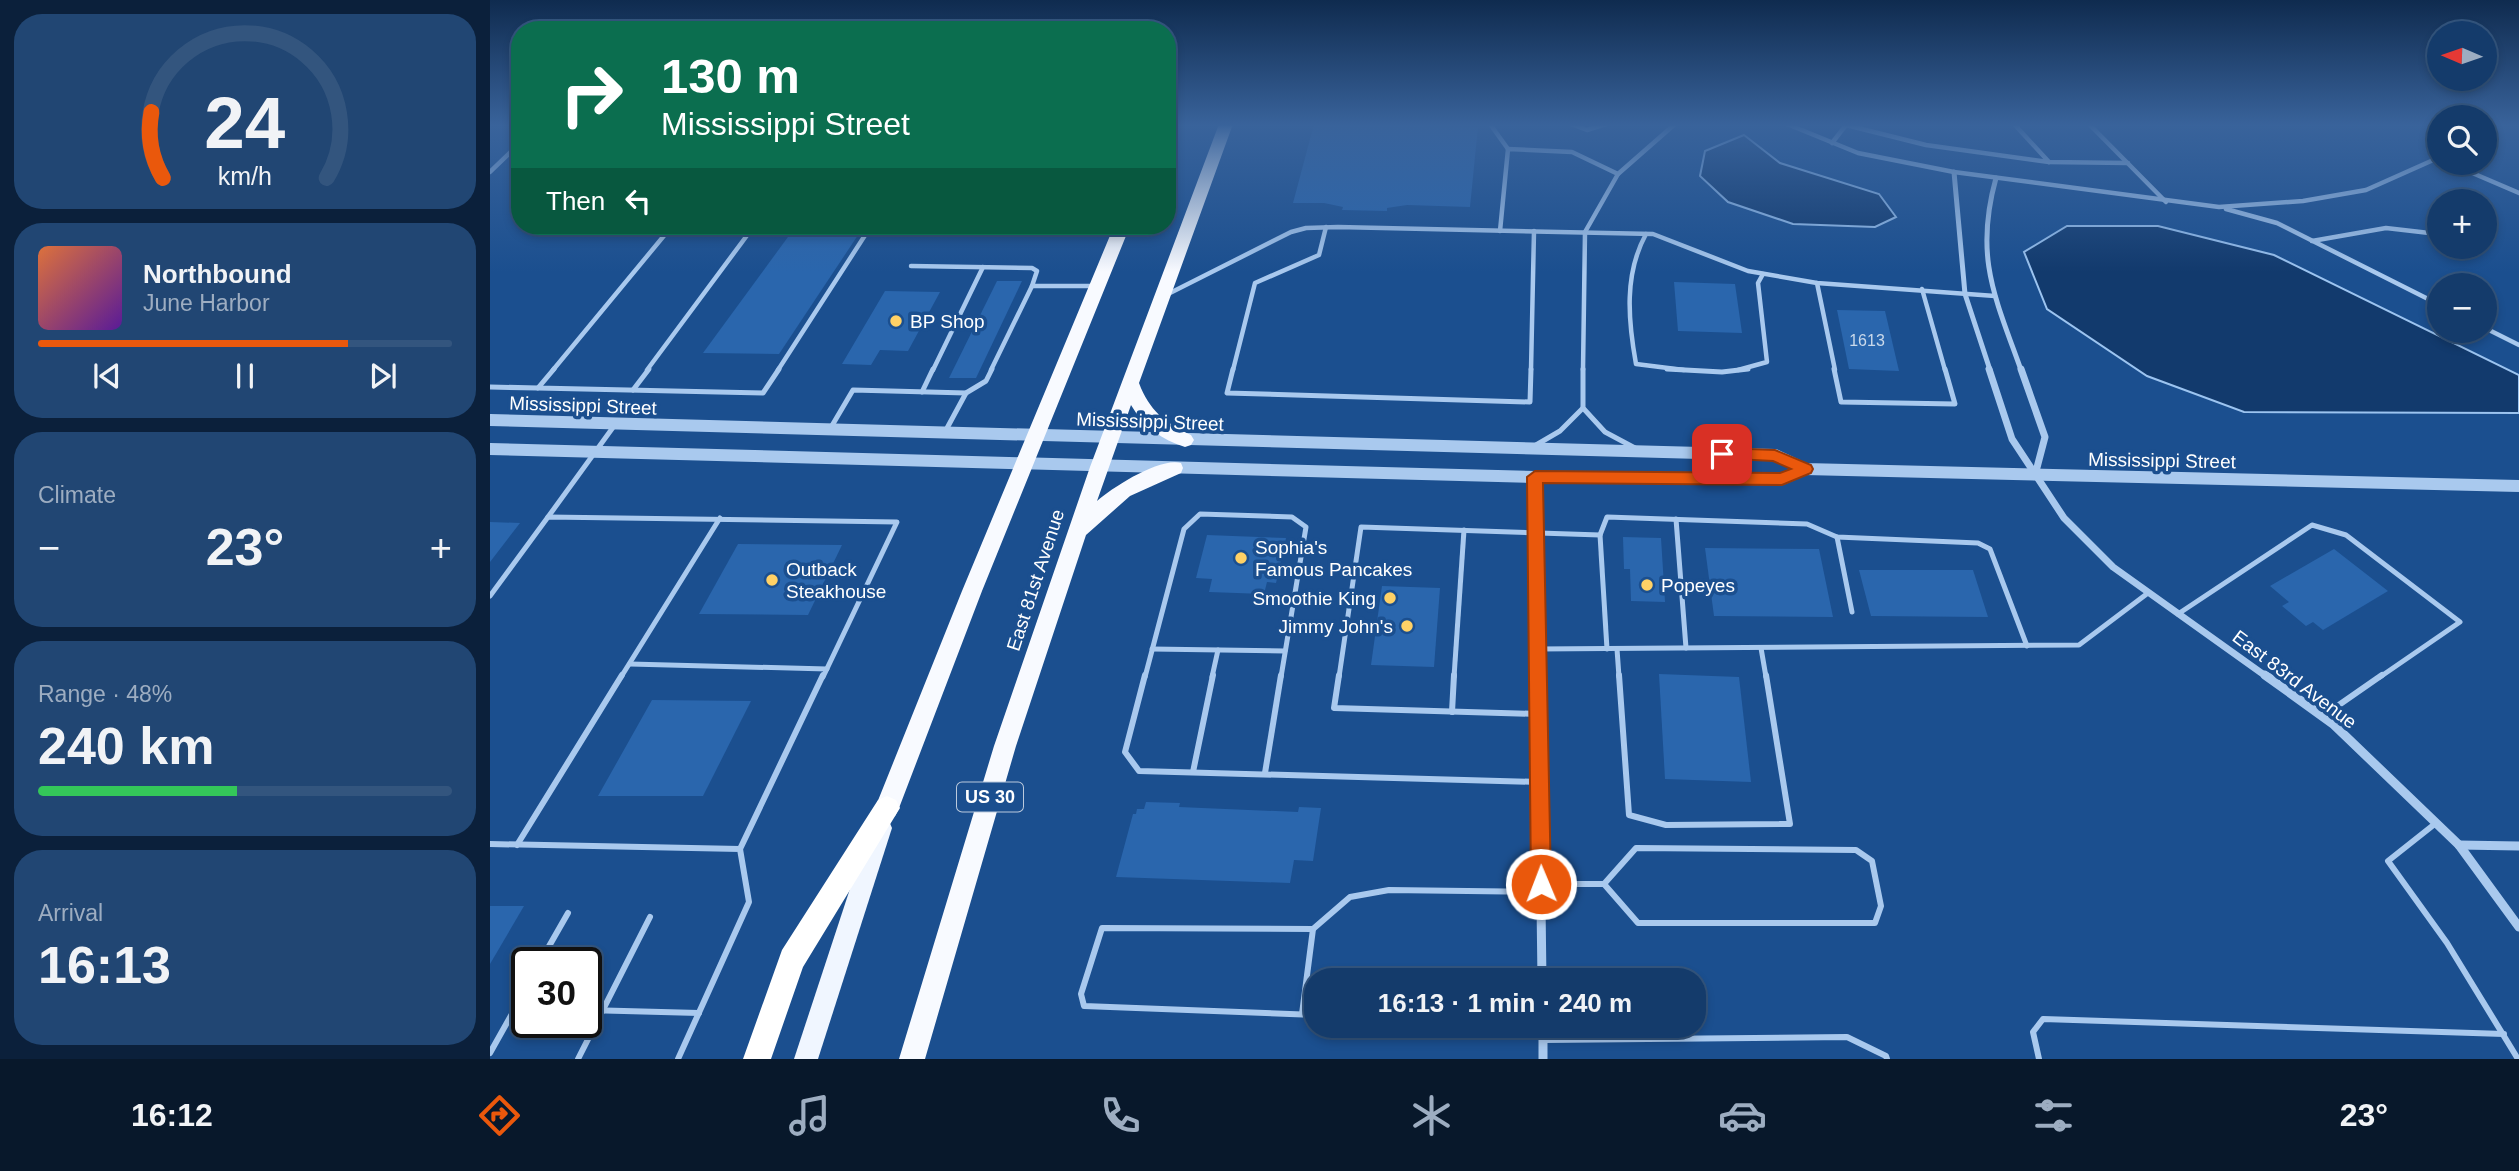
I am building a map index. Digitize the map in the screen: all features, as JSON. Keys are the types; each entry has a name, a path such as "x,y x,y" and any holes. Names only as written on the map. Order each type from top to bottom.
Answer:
{"highway":[{"name":"East 81st Avenue","path":"912,1059 1001,759 1075,537 1129,382 1208,173"},
{"path":"757,1059 792,960 887,808 1023,464 1118,235"},
{"path":"1129,382 1143,413 1162,429 1185,440"},
{"path":"1075,537 1098,508 1122,490 1174,468"}],"main road":[{"path":"806,1059 887,808"}],"street":[{"name":"East 83rd Avenue","path":"1954,173 1965,294 2012,439 2064,518 2113,567 2323,716 2459,845 2519,927"},
{"path":"1996,178 1987,211 1986,246 1995,296 2045,438 2035,476"},
{"name":"Mississippi Street","path":"490,420 1775,455 1805,469 2519,486"},
{"name":"Mississippi Street","path":"490,449 1535,477 1782,479 1805,469"},
{"path":"1535,477 1542,968"},
{"path":"2459,845 2519,846"},
{"path":"1543,1040 1543,1059"}],"lane":[{"path":"1500,231 1506,173"},
{"path":"1964,173 2219,207 2303,201 2366,190 2404,173"},
{"path":"2138,173 2166,202"},
{"path":"1618,174 1585,232 1583,408 1605,432 1641,451"},
{"path":"2478,175 2519,192"},
{"path":"2219,207 2277,223 2427,298"},
{"path":"1161,298 1291,232 1326,227 1653,234 1748,271 1763,274 1817,283 1995,296"},
{"path":"1326,227 1319,255 1255,283 1227,393 1530,402 1534,231"},
{"path":"2312,241 2386,228 2427,233"},
{"path":"1646,234 1634,257 1629,329 1636,364 1672,371 1755,370 1767,362 1758,283 1763,274"},
{"path":"538,388 665,235"},
{"path":"633,390 747,235"},
{"path":"490,387 762,393 864,235"},
{"path":"830,429 853,390 966,393 979,388 986,381 1037,275 1037,271 1032,268 911,266"},
{"path":"922,392 983,267"},
{"path":"1817,283 1842,402 1955,404 1922,289"},
{"path":"1032,286 1096,286"},
{"path":"2497,334 2519,345"},
{"path":"945,433 966,393"},
{"path":"1529,449 1560,431 1583,408"},
{"path":"490,596 615,424"},
{"path":"1265,773 1306,527 1292,516 1200,514 1184,529 1125,752 1139,771 1539,782"},
{"path":"548,517 897,522 740,849 749,902 678,1059"},
{"path":"1607,649 1600,535 1607,517 1807,524 1837,537 1978,543 1990,549 2027,646"},
{"path":"517,845 719,518"},
{"path":"1676,519 1686,648"},
{"path":"2178,614 2312,525 2346,536 2460,622 2323,716"},
{"path":"1538,714 1334,708 1361,527 1600,535"},
{"path":"1452,712 1464,530"},
{"path":"1837,537 1852,612"},
{"path":"1538,649 2080,645 2148,593"},
{"path":"1618,649 1629,815 1666,825 1790,824 1761,648"},
{"path":"1152,649 1285,651"},
{"path":"1193,772 1218,650"},
{"path":"630,664 827,669"},
{"path":"2437,823 2388,861 2447,943 2518,1059"},
{"path":"490,844 740,849"},
{"path":"1313,929 1302,1014 1084,1006 1081,994 1102,928 1313,929 1350,897 1389,890 1541,888 1604,884 1636,848 1856,850 1872,861 1881,906 1875,923 1638,923 1604,884"},
{"path":"549,947 568,913"},
{"path":"578,1059 650,917"},
{"path":"603,1010 699,1013"},
{"path":"490,1053 511,1014"},
{"path":"2039,1059 2033,1032 2043,1019 2504,1034"},
{"path":"1543,1040 1847,1037 1886,1056 1887,1059"}],"water":[{"path":"1701,173 1813,173 1879,194 1896,217 1875,227 1793,224 1728,202 1700,176"},
{"path":"2067,226 2158,226 2274,255 2427,330 2427,343 2454,343 2519,375 2519,413 2244,412 2147,376 2047,309 2024,252"}],"building":[{"path":"1301,173 1473,173 1470,207 1407,205 1387,208 1387,211 1342,210 1343,207 1324,203 1293,203"},
{"path":"789,235 858,235 779,354 703,353"},
{"path":"997,281 1022,281 976,378 949,378"},
{"path":"1674,282 1735,284 1742,333 1678,331"},
{"name":"BP Shop","path":"885,291 940,292 908,351 880,350 871,365 842,364"},
{"path":"1837,310 1885,311 1899,371 1849,369"},
{"path":"490,522 520,523 490,562"},
{"name":"Sophia's Famous Pancakes","path":"1207,535 1286,538 1276,583 1267,582 1264,594 1209,592 1212,579 1196,578"},
{"name":"Popeyes","path":"1623,537 1661,538 1665,602 1631,601 1630,569 1624,569"},
{"name":"Outback Steakhouse","path":"738,544 842,545 808,615 699,614"},
{"path":"1705,548 1819,549 1833,617 1714,616"},
{"path":"2334,549 2388,591 2323,630 2313,622 2306,626 2282,606 2289,602 2270,586"},
{"path":"1859,570 1973,570 1988,617 1871,616"},
{"name":"Jimmy John's","path":"1382,586 1440,588 1434,667 1371,665"},
{"path":"1659,674 1739,677 1751,782 1665,779"},
{"path":"652,700 751,701 703,796 598,796"},
{"path":"1146,802 1180,803 1179,807 1298,812 1299,807 1321,808 1313,861 1294,860 1290,883 1116,877 1133,814 1136,814 1137,809 1144,809"},
{"path":"490,906 524,906 490,964"}],"place":[{"name":"BP Shop","path":"896,321"},
{"name":"Sophia's Famous Pancakes","path":"1241,558"},
{"name":"Outback Steakhouse","path":"772,580"},
{"name":"Popeyes","path":"1647,585"},
{"name":"Smoothie King","path":"1390,598"},
{"name":"Jimmy John's","path":"1407,626"}],"route":[{"path":"1541,884 1535,477 1782,479 1805,469 1775,455 1722,454"}]}
